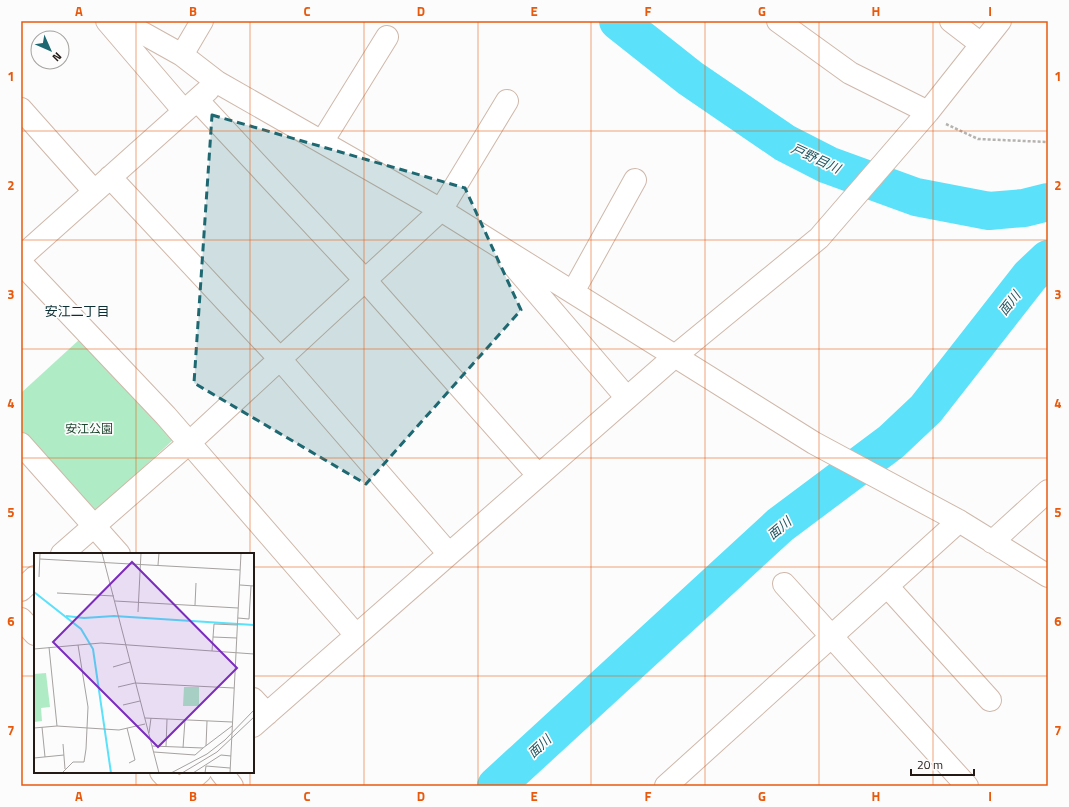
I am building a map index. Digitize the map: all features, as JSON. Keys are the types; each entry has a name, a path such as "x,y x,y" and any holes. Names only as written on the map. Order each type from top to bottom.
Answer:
{"street":[{"path":"107,21 365,280 538,475"},
{"path":"121,21 182,55 218,82 441,210 814,443 958,521 1048,576"},
{"path":"182,55 202,21"},
{"path":"778,21 850,73 928,112"},
{"path":"951,21 981,44"},
{"path":"258,713 356,635 675,356 819,238 928,112 1000,21"},
{"path":"322,142 387,37"},
{"path":"21,257 218,82"},
{"path":"63,553 189,443 441,210 507,101"},
{"path":"21,109 102,184 280,359 449,554"},
{"path":"573,292 635,180"},
{"path":"494,244 627,398"},
{"path":"21,263 189,443 356,635"},
{"path":"21,444 119,553"},
{"path":"992,542 1048,491"},
{"path":"666,786 958,521"},
{"path":"21,590 34,578"},
{"path":"784,584 967,786"},
{"path":"887,586 990,700"},
{"path":"21,619 34,633"},
{"path":"162,773 174,786"},
{"path":"184,786 199,773"},
{"path":"221,773 232,786"}],"path":[{"path":"928,112 952,129 978,139 1048,142"}],"highlighted area":[{"path":"212,115 465,188 521,310 366,484 194,383"}],"green space":[{"name":"安江公園","path":"80,339 173,440 93,514 21,437 21,393"}],"waterway":[{"name":"戸野目川","path":"618,21 690,78 785,143 828,165 916,197 989,211 1024,208 1048,202"},
{"name":"面川","path":"496,786 780,525 891,442 926,409 1030,276 1048,259"}],"district":[{"name":"安江二丁目","path":"77,311"}]}
